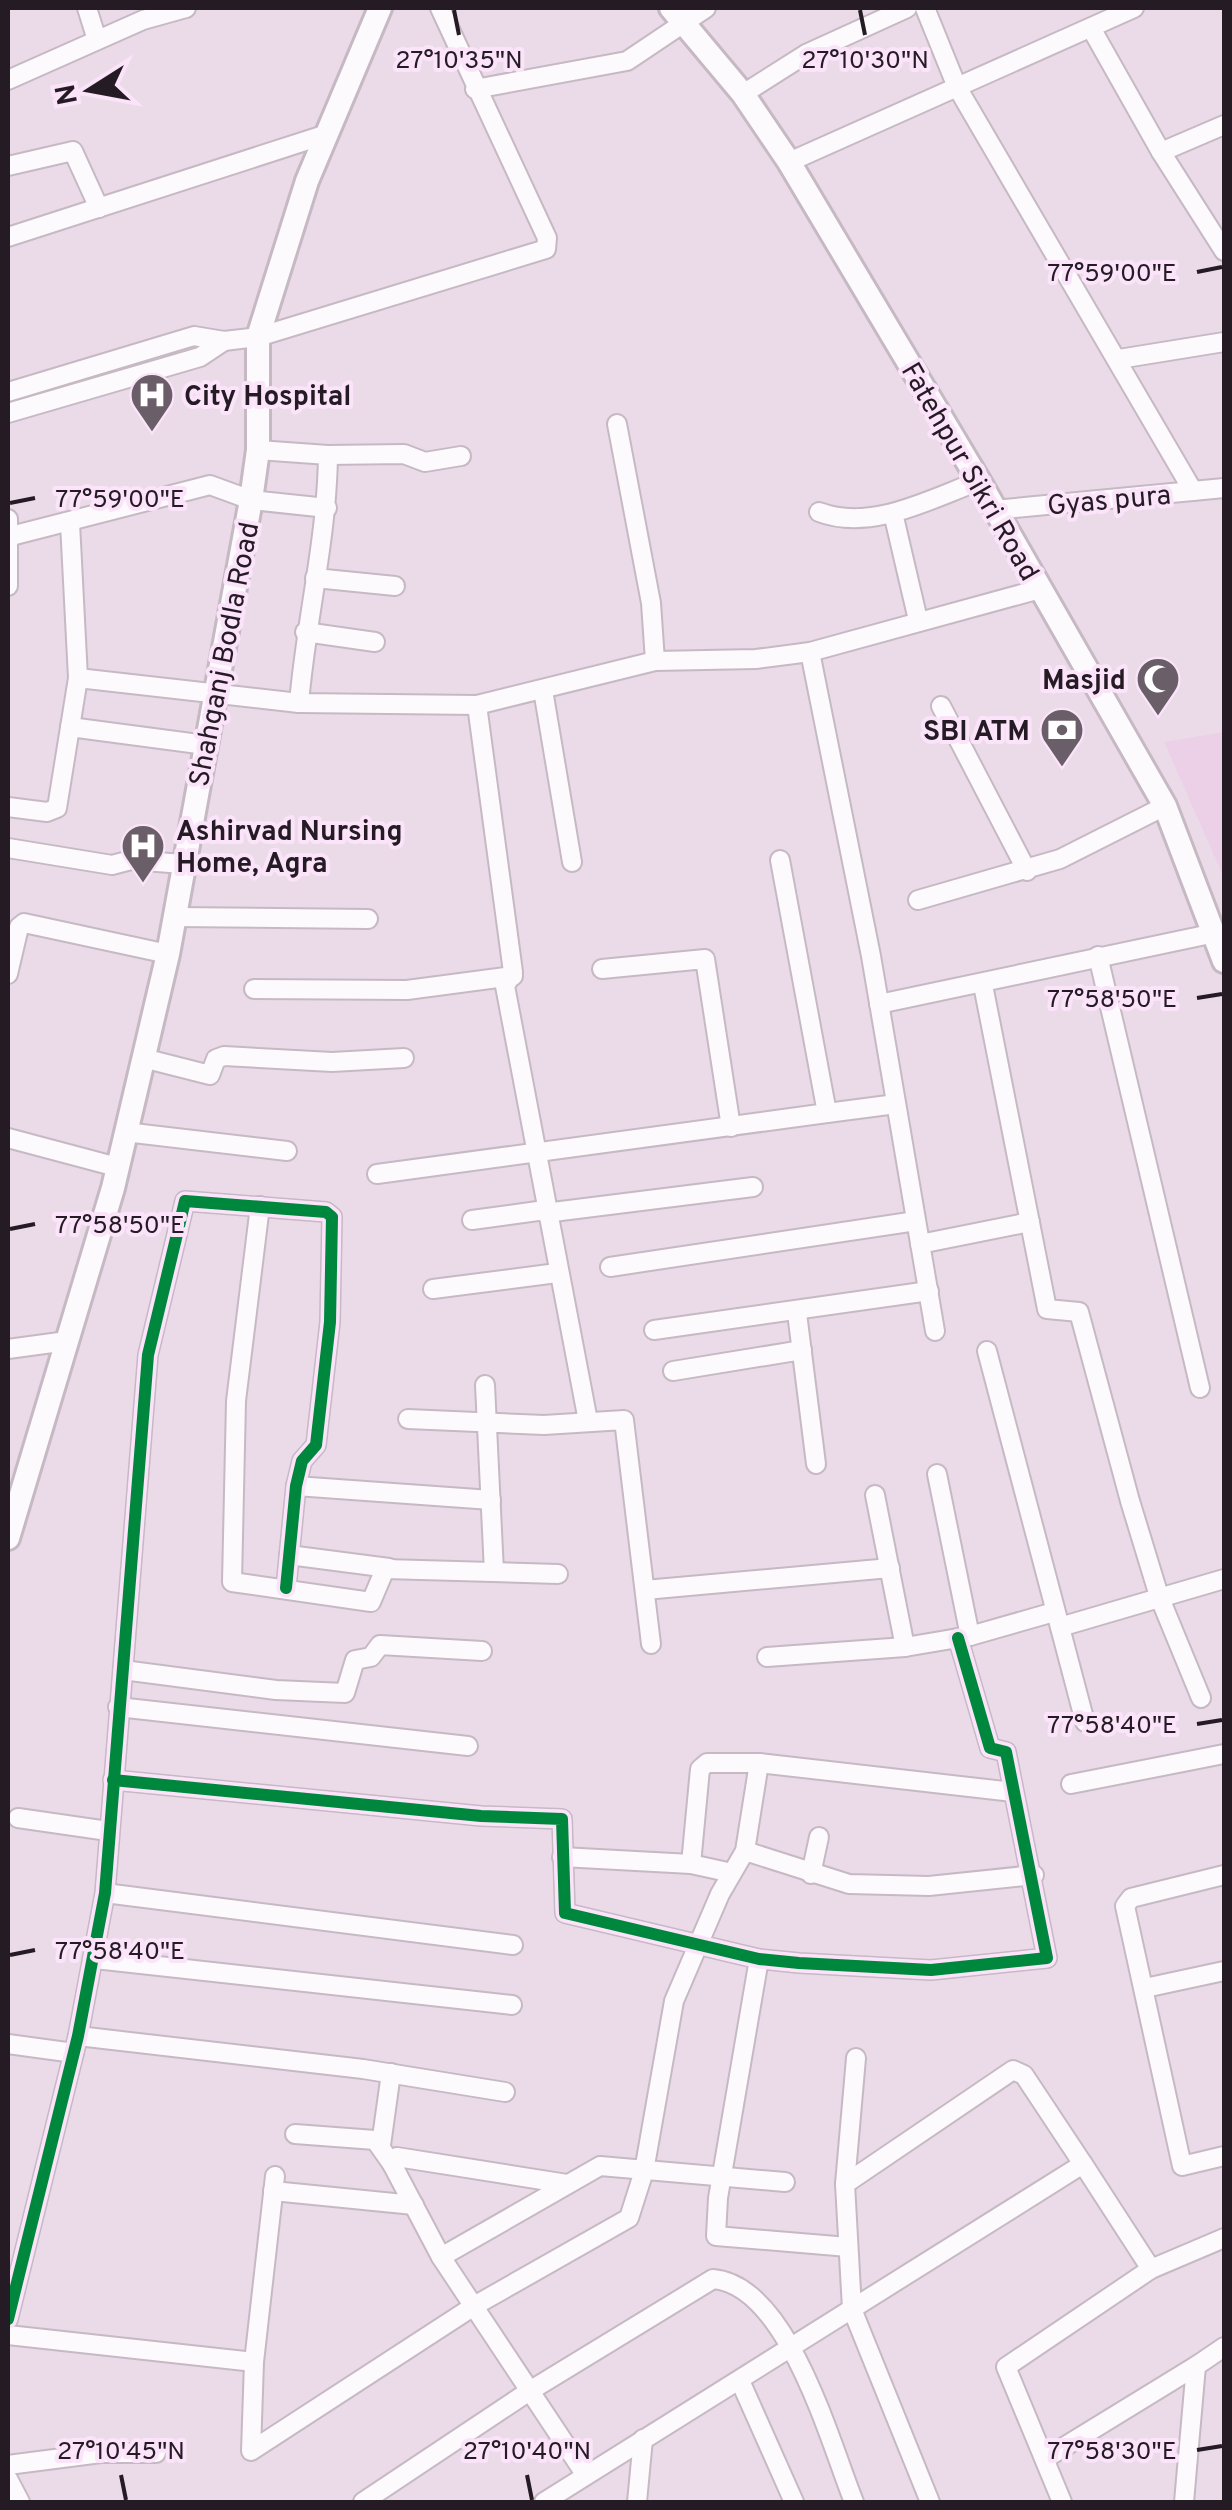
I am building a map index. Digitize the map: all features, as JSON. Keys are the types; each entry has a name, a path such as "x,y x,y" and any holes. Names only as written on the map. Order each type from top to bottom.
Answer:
{"main road":[{"name":"Shahganj Bodla Road","path":"8,1538 118,1167 168,954 251,500 258,450 258,337 306,181 380,8"},
{"name":"Fatehpur Sikri Road","path":"677,14 744,94 789,162 979,481 1165,806 1216,907 1215,933 1224,961"}],"street":[{"path":"88,8 96,40"},
{"path":"8,80 143,20 186,8"},
{"path":"8,392 194,336 224,341 258,337 546,249 547,238 440,8"},
{"path":"476,89 627,61 677,14 706,8"},
{"path":"744,94 806,54 907,8"},
{"path":"925,8 956,87 1193,491"},
{"path":"789,162 1134,8"},
{"path":"1091,28 1161,152 1224,252"},
{"path":"1161,152 1224,125"},
{"path":"8,237 326,134"},
{"path":"8,166 73,150 98,208"},
{"path":"8,413 200,356 224,341"},
{"path":"1119,360 1224,342"},
{"path":"616,424 651,602 655,661"},
{"path":"258,450 328,455 404,454 435,462 461,456"},
{"path":"299,703 304,632 327,508 328,455"},
{"path":"820,512 846,519 893,512 979,481"},
{"path":"8,586 9,528 70,523 210,485 251,500 327,508"},
{"name":"Gyas pura","path":"994,510 1224,488"},
{"path":"893,512 918,620"},
{"path":"8,807 47,812 57,808 78,678 70,523"},
{"path":"314,578 396,586"},
{"path":"78,678 216,690 299,703 477,705 655,661 756,660 810,652 1040,589"},
{"path":"304,632 374,642"},
{"path":"810,652 879,1004 935,1331"},
{"path":"543,690 572,862"},
{"path":"477,705 513,976 505,986 545,1212 588,1421"},
{"path":"941,706 1026,871"},
{"path":"70,727 206,745"},
{"path":"918,900 1060,859 1165,806"},
{"path":"8,848 112,865 130,860 183,864"},
{"path":"780,860 827,1113"},
{"path":"174,917 368,919"},
{"path":"8,974 19,927 24,923 168,954"},
{"path":"879,1004 1215,933"},
{"path":"1098,956 1200,1388"},
{"path":"602,969 705,959 732,1127"},
{"path":"254,989 408,990 513,976"},
{"path":"983,984 1048,1309 1073,1308 1080,1315 1159,1596 1200,1698"},
{"path":"143,1058 210,1074 216,1059 224,1056 332,1062 404,1058"},
{"path":"378,1174 896,1104"},
{"path":"125,1132 287,1151"},
{"path":"8,1138 118,1167"},
{"path":"472,1220 752,1187"},
{"path":"8,2319 95,1960 105,1893 148,1356 185,1201 326,1212 333,1225 330,1322 316,1444 302,1461 296,1486 286,1588"},
{"path":"260,1206 236,1401 229,1576 236,1583 371,1602 376,1598 380,1573 390,1568"},
{"path":"610,1267 916,1221"},
{"path":"920,1244 1030,1222"},
{"path":"433,1289 558,1273"},
{"path":"654,1330 797,1313 929,1291"},
{"path":"797,1313 816,1464"},
{"path":"8,1349 67,1341"},
{"path":"672,1371 802,1350"},
{"path":"987,1351 1084,1722"},
{"path":"485,1384 494,1572"},
{"path":"408,1419 620,1419 626,1424 651,1644"},
{"path":"113,1780 481,1816 562,1819 565,1912 759,1958 902,1970 1047,1958 1034,1875 1006,1752 990,1748 964,1637 937,1474"},
{"path":"296,1486 491,1500"},
{"path":"875,1496 905,1647"},
{"path":"289,1555 390,1568 558,1574"},
{"path":"645,1590 890,1568"},
{"path":"767,1657 905,1647 1057,1620 1224,1580"},
{"path":"123,1670 276,1690 345,1693 355,1660 371,1657 380,1645 482,1650"},
{"path":"118,1707 468,1746"},
{"path":"1071,1784 1224,1754"},
{"path":"691,1864 701,1765 759,1763 1014,1792"},
{"path":"414,2206 274,2183 254,2362 252,2451 474,2306 628,2218 644,2171 674,2002 744,1851 759,1763"},
{"path":"18,1818 108,1831"},
{"path":"811,1874 819,1837"},
{"path":"744,1851 811,1874 880,1886 1034,1875"},
{"path":"562,1857 691,1864 732,1873"},
{"path":"1224,1875 1125,1902 1182,2166 1224,2156"},
{"path":"105,1893 513,1944"},
{"path":"759,1958 722,2180 717,2238 848,2247"},
{"path":"95,1960 512,2005"},
{"path":"1145,1988 1224,1971"},
{"path":"8,2044 76,2044 391,2074 505,2092"},
{"path":"856,2058 844,2184 852,2309 904,2428 930,2502"},
{"path":"844,2184 1013,2070 1024,2075 1151,2269"},
{"path":"381,2145 391,2074"},
{"path":"295,2134 375,2140 381,2145 441,2257 585,2474"},
{"path":"392,2164 397,2157 568,2184"},
{"path":"544,2502 741,2383 1083,2164"},
{"path":"441,2257 600,2166 722,2180 785,2182"},
{"path":"1062,2502 1006,2366 1151,2269 1224,2238"},
{"path":"364,2502 528,2392 713,2279 736,2286 771,2316 793,2349 854,2502"},
{"path":"8,2335 254,2362"},
{"path":"1046,2458 1224,2347"},
{"path":"1184,2502 1196,2366"},
{"path":"741,2383 794,2502"},
{"path":"638,2502 644,2439"},
{"path":"8,2465 102,2453 156,2454"},
{"path":"8,2479 20,2502"}],"shaded area":[{"path":"1224,732 1224,878 1164,742"}],"cycle path":[{"path":"8,2319 78,2036 105,1893 148,1355 185,1201 326,1212 332,1217 330,1322 316,1445 302,1461 296,1486 286,1588"},
{"path":"113,1780 481,1816 562,1819 565,1913 759,1959 931,1970 1047,1958 1006,1752 990,1748 958,1638"}],"place":[{"name":"City Hospital","path":"152,433"},
{"name":"Masjid","path":"1158,717"},
{"name":"SBI ATM","path":"1062,768"},
{"name":"Ashirvad Nursing Home, Agra","path":"143,884"}]}
